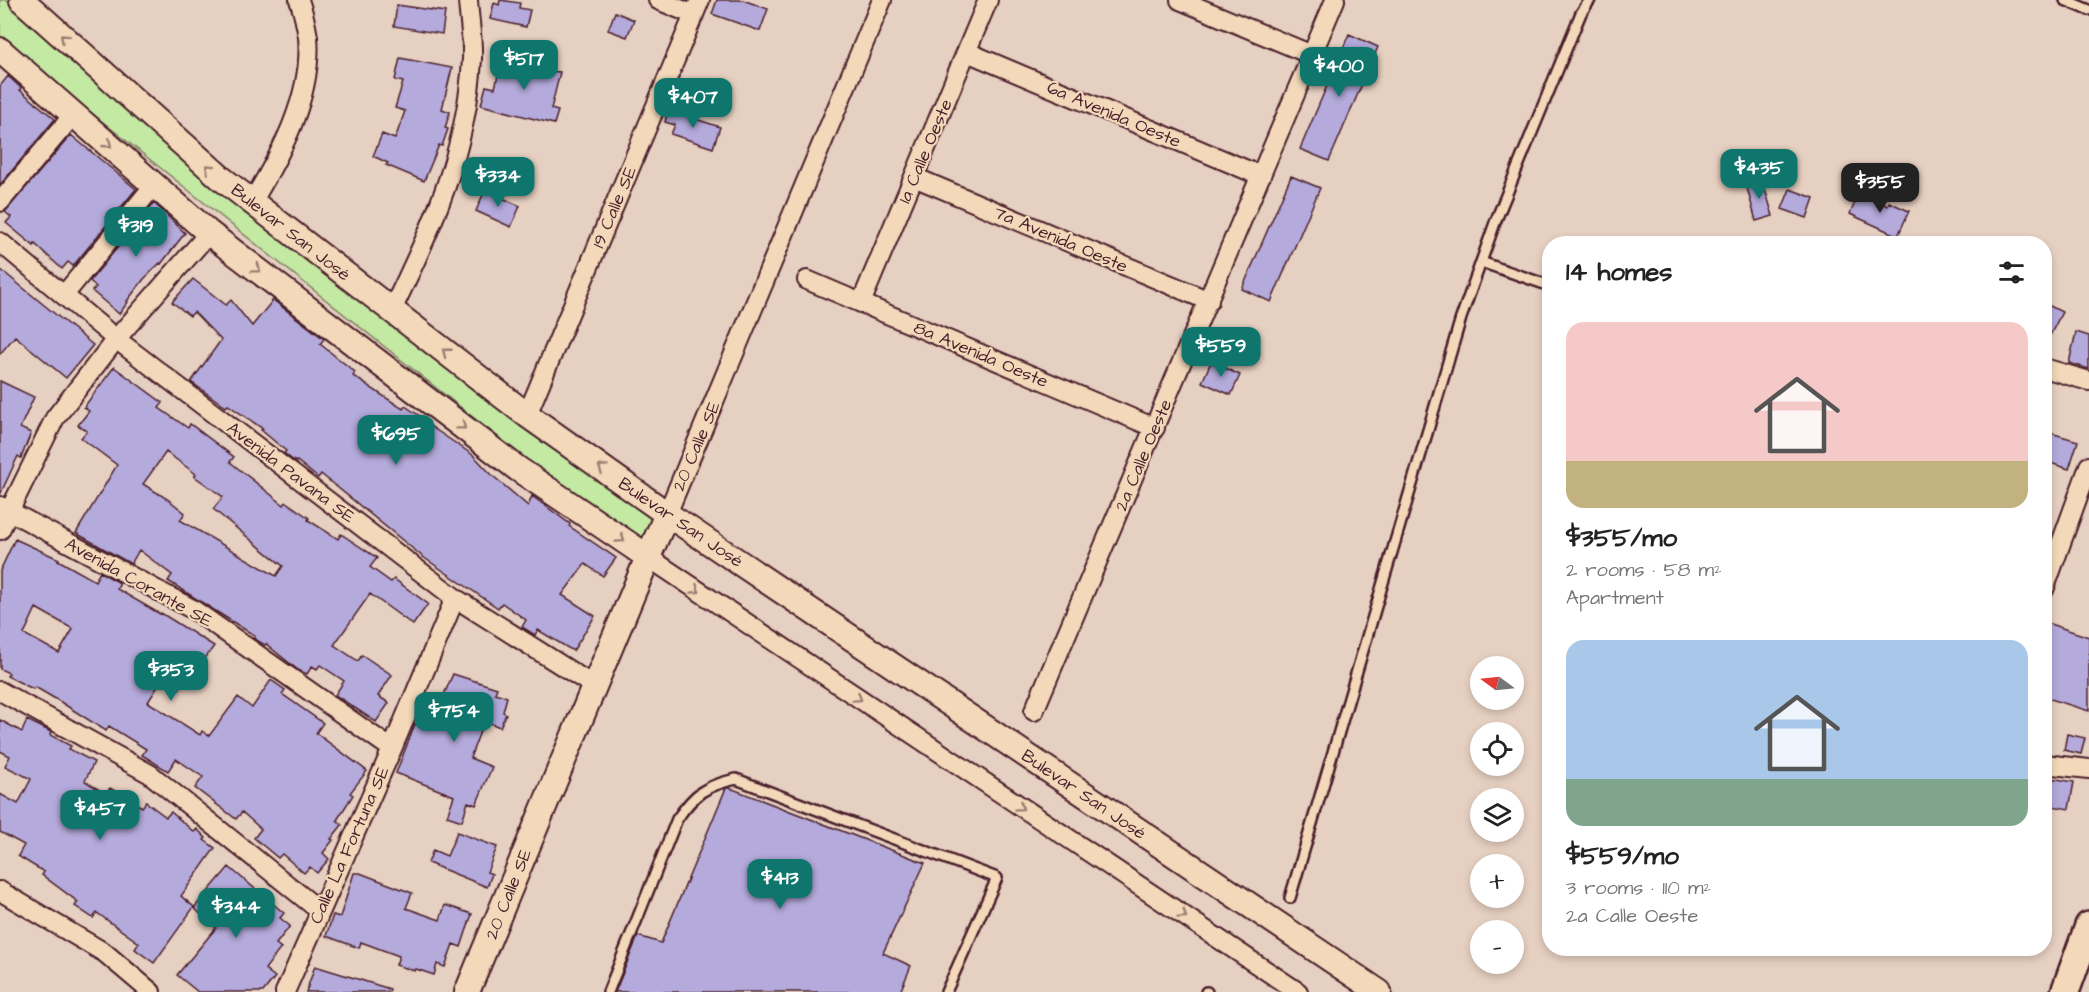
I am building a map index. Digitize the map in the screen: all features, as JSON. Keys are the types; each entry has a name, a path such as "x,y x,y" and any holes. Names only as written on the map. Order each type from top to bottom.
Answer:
{"main road":[{"path":"2065,992 2089,926"}],"street":[{"name":"Bulevar San José","path":"22,0 212,171 527,415 667,514 1379,992"},
{"path":"252,202 293,125 305,75 308,37 299,0"},
{"path":"392,310 445,194 459,146 472,58 468,0"},
{"path":"658,0 697,8"},
{"name":"20 Calle SE","path":"467,992 882,0"},
{"name":"1a Calle Oeste","path":"861,303 988,0"},
{"path":"1180,0 1312,55"},
{"name":"2a Calle Oeste","path":"1034,711 1335,0"},
{"name":"19 Calle SE","path":"527,415 697,8"},
{"path":"0,50 210,232 518,469 1298,992"},
{"name":"6a Avenida Oeste","path":"967,52 1261,176"},
{"path":"0,202 74,114"},
{"name":"7a Avenida Oeste","path":"914,177 1209,301"},
{"path":"64,295 146,195"},
{"path":"0,530 5,508 55,418 116,339 210,232"},
{"name":"Avenida Pavana SE","path":"0,242 116,339 455,598 594,686"},
{"name":"8a Avenida Oeste","path":"807,280 1155,428"},
{"path":"2052,370 2089,381"},
{"path":"2052,566 2089,466"},
{"name":"Avenida Corante SE","path":"5,508 194,610 392,749"},
{"name":"Calle La Fortuna SE","path":"285,992 392,749 455,598"},
{"path":"0,690 150,774 320,910"},
{"path":"2052,765 2089,769"},
{"path":"0,891 105,953 151,992"}],"lane":[{"path":"1290,898 1457,330 1480,262 1538,115 1581,14 1590,0"},
{"path":"2065,0 2089,10"},
{"path":"1480,262 1542,283"},
{"path":"608,992 676,819 689,802 712,784 736,779 997,878 946,992"}],"green space":[{"path":"0,0 23,0 227,173 665,515 647,556 0,40"}],"building":[{"path":"500,0 520,3 519,8 530,10 526,27 490,19 494,3 499,5"},
{"path":"717,0 743,0 768,9 760,31 712,14"},
{"path":"397,5 445,12 442,34 394,26"},
{"path":"615,12 634,20 627,37 608,30"},
{"path":"1349,34 1378,47 1329,161 1300,149"},
{"path":"400,58 452,68 442,109 450,112 445,128 448,129 424,181 386,165 388,163 373,156 382,134 395,139 405,111 395,108 403,82 395,80"},
{"path":"513,59 550,67 549,71 560,72 551,109 558,111 554,124 481,105 486,86 495,88 500,67 509,69"},
{"path":"8,76 21,88 20,90 55,119 0,185 0,86"},
{"path":"668,110 720,127 713,148 671,134 675,125 665,122"},
{"path":"71,135 136,189 73,266 68,262 62,269 35,244 34,246 6,223 11,217 5,212"},
{"path":"1291,176 1320,188 1271,302 1242,289"},
{"path":"1762,179 1773,216 1756,221 1746,184"},
{"path":"1790,189 1814,198 1807,218 1782,209"},
{"path":"485,190 520,206 511,227 476,211"},
{"path":"1859,193 1888,206 1889,202 1909,211 1898,236 1850,214"},
{"path":"154,203 185,233 161,264 144,279 119,314 92,291 96,287 90,281"},
{"path":"0,269 93,345 66,378 15,336 0,354"},
{"path":"193,279 226,305 231,300 252,326 273,300 324,339 320,344 355,372 353,376 403,409 405,406 429,422 427,424 473,455 528,506 532,496 570,524 569,526 616,558 603,576 585,564 562,595 595,616 573,651 538,630 535,635 522,627 526,620 502,603 498,608 423,557 321,474 318,478 297,461 291,459 284,453 286,451 261,430 263,429 228,405 226,407 191,382 221,340 194,312 190,316 172,302"},
{"path":"2052,307 2062,312 2052,331"},
{"path":"2076,332 2089,336 2089,369 2069,363"},
{"path":"1211,362 1240,375 1231,395 1202,382"},
{"path":"114,367 163,403 159,408 188,428 190,424 234,457 230,462 284,505 286,502 309,518 308,520 338,539 341,534 377,558 370,567 391,582 394,579 428,604 413,625 370,594 334,645 358,661 362,655 392,675 378,696 389,703 376,722 335,695 344,681 320,665 317,669 312,666 307,674 298,670 266,644 253,638 255,636 168,581 172,575 139,550 131,564 76,533 117,465 81,438 87,431 78,425 89,411 84,407","holes":["166,452 196,474 194,476 223,497 213,509 283,566 276,576 180,520 185,513 143,484"]},
{"path":"0,381 34,397 20,428 31,433 21,458 18,456 0,495"},
{"path":"2052,433 2078,441 2069,469 2052,464"},
{"path":"15,539 59,559 95,581 100,572 120,583 117,589 214,646 202,663 198,661 179,689 163,678 148,702 200,735 202,731 209,736 238,697 252,708 271,680 285,690 282,694 323,723 316,733 367,771 350,793 353,795 337,820 342,825 323,853 329,859 317,873 310,867 304,873 282,854 278,858 254,838 261,829 242,812 236,819 195,788 203,777 176,759 168,771 142,755 146,749 109,726 106,731 35,687 33,689 7,676 9,673 0,669 0,571","holes":["36,608 73,629 59,653 24,634"]},
{"path":"2052,625 2089,637 2089,711 2052,699"},
{"path":"453,674 497,688 495,693 507,697 503,712 506,714 500,727 484,721 470,758 492,767 476,805 468,802 462,821 447,816 454,796 396,773 415,724 429,729"},
{"path":"0,720 22,732 27,720 51,732 50,735 71,746 69,749 94,762 85,781 106,794 110,788 142,807 146,802 166,817 171,812 194,832 197,829 206,838 204,840 215,848 181,896 194,907 154,963 135,949 139,943 97,913 93,918 75,906 78,902 42,875 44,872 18,856 24,845 0,832 0,794 18,804 31,779 5,766 10,756 0,751"},
{"path":"2067,734 2085,738 2081,754 2064,750"},
{"path":"2052,778 2074,782 2069,809 2052,806"},
{"path":"726,788 925,863 883,953 911,966 900,992 615,992 638,936 661,943"},
{"path":"457,832 497,847 487,872 492,874 487,887 428,863 433,850 447,856"},
{"path":"229,867 284,913 280,918 290,926 276,944 281,948 265,969 275,977 263,992 198,992 177,975 216,928 194,908"},
{"path":"354,873 360,873 412,893 406,908 440,920 445,905 472,914 461,947 453,944 445,967 437,964 434,975 416,969 415,971 396,965 399,956 361,942 359,948 326,936 333,915 340,917"},
{"path":"315,966 390,989 389,992 306,992"}]}
